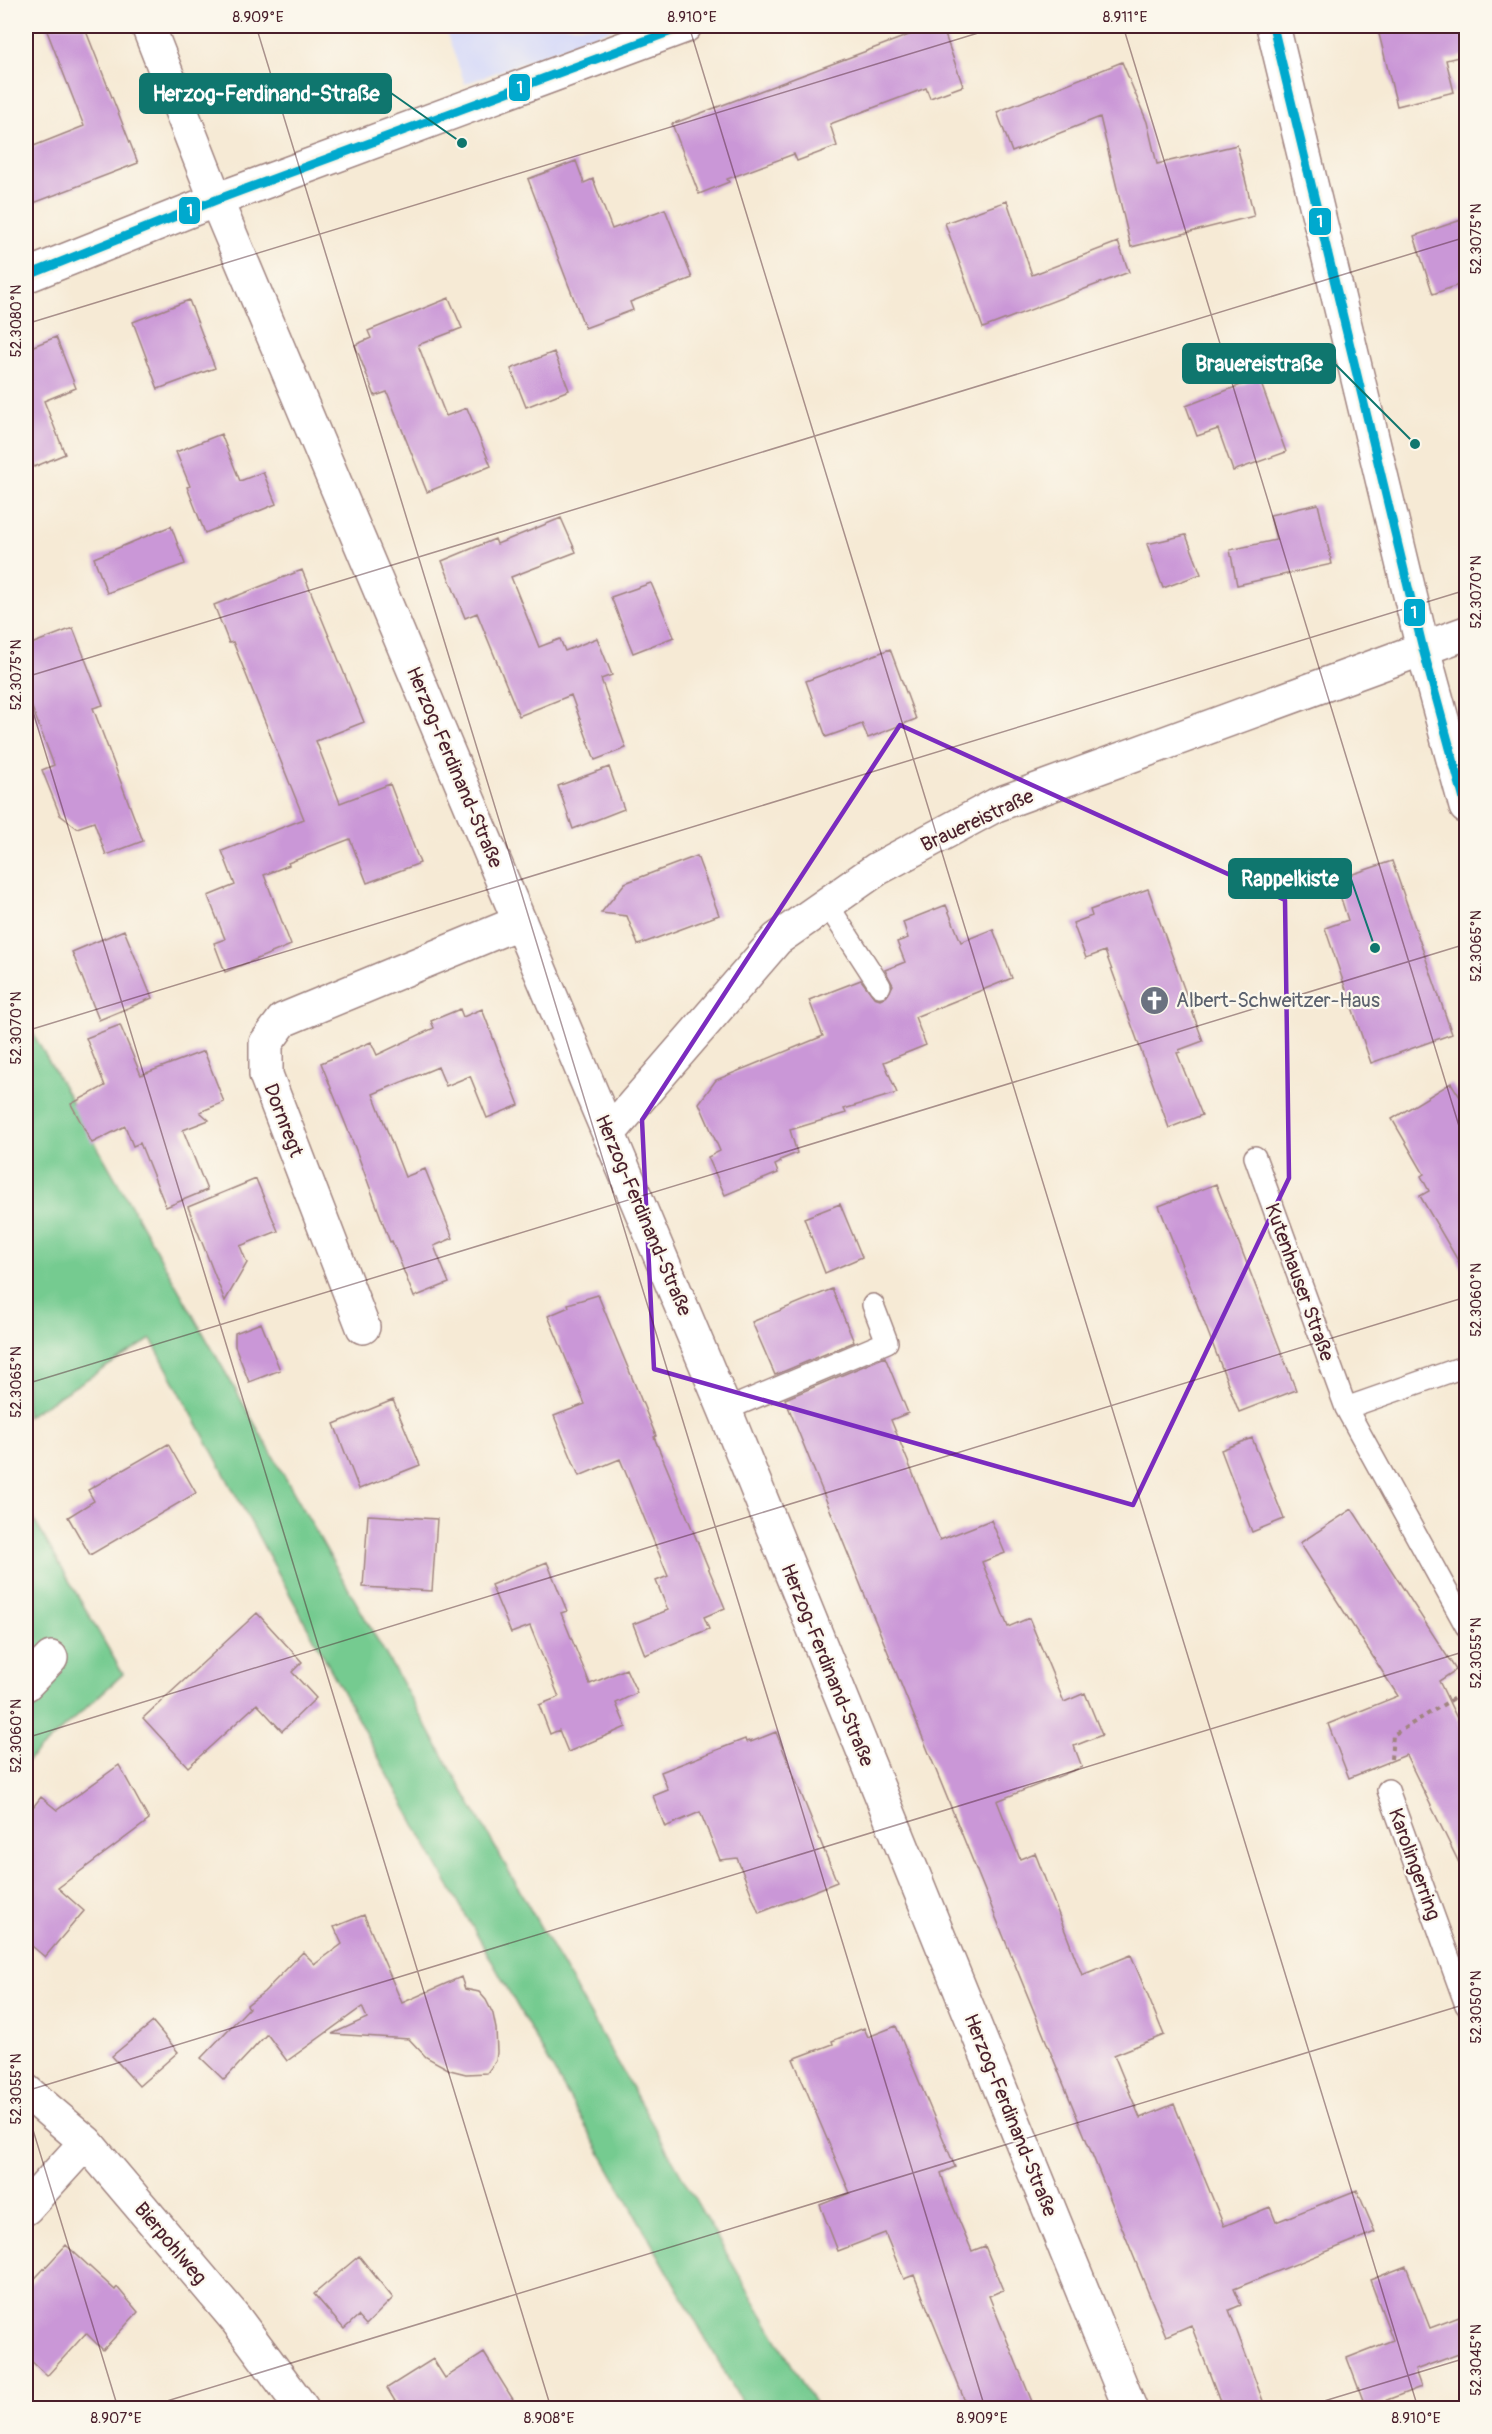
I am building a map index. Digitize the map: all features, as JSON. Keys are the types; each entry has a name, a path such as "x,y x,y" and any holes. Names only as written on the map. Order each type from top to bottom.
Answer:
{"street":[{"name":"Herzog-Ferdinand-Straße","path":"148,26 216,200 725,1410 1130,2409"},
{"path":"26,276 216,200 685,26"},
{"path":"1273,26 1423,649 1467,807"},
{"name":"Brauereistraße","path":"610,1132 777,939 878,868 996,805 1467,633"},
{"name":"Dornregt","path":"363,1327 266,1075 266,1043 283,1020 520,922"},
{"path":"26,1684 51,1658"},
{"name":"Bierpohlweg","path":"26,2091 86,2142 235,2318 302,2409"},
{"path":"26,2208 86,2142"}],"lane":[{"path":"827,904 880,986"},
{"name":"Kutenhauser Straße","path":"1255,1157 1346,1408 1467,1626"},
{"path":"725,1410 887,1342 873,1305"},
{"path":"1346,1408 1467,1366"},
{"name":"Karolingerring","path":"1388,1790 1467,2005"}],"path":[{"path":"1388,1790 1393,1735 1467,1691"}],"highlighted area":[{"path":"900,725 1285,900 1289,1178 1133,1505 654,1369 642,1120"}],"shaded area":[{"path":"444,26 620,26 465,84"}],"green space":[{"path":"26,1021 708,2222 817,2408 745,2408 430,1852 151,1339 26,1417"},
{"path":"26,1506 123,1674 26,1762"}],"building":[{"path":"45,26 84,26 138,163 26,206 26,149 84,126"},
{"path":"933,26 942,26 963,86 930,98 926,88 830,124 837,146 797,161 794,154 727,179 729,182 699,194 672,124"},
{"path":"1377,26 1409,26 1410,33 1441,26 1467,26 1467,55 1446,60 1454,92 1397,106"},
{"path":"1122,62 1147,122 1157,164 1237,145 1254,216 1131,247 1100,117 1012,152 997,112"},
{"path":"576,161 584,183 593,179 612,229 665,209 692,278 630,302 633,310 585,328 528,179"},
{"path":"1007,201 1032,275 1118,242 1129,272 983,328 945,223"},
{"path":"1467,218 1467,282 1433,294 1414,236"},
{"path":"449,298 462,328 418,345 446,416 467,408 491,466 427,492 387,392 375,396 355,345 371,338 368,331"},
{"path":"189,300 215,368 158,389 133,322"},
{"path":"56,337 76,388 44,401 65,454 34,467 26,446 26,349"},
{"path":"554,352 569,390 526,407 511,369"},
{"path":"1259,378 1286,452 1233,471 1218,429 1197,436 1186,406"},
{"path":"221,434 240,481 263,472 276,504 205,533 176,452"},
{"path":"1318,504 1332,564 1237,585 1230,550 1276,540 1270,515"},
{"path":"561,518 576,552 511,577 539,647 560,639 565,651 597,638 612,675 601,679 626,748 595,760 571,695 519,716 477,613 465,618 442,561 495,539 497,544"},
{"path":"171,526 185,564 107,593 94,558"},
{"path":"1186,535 1201,574 1163,588 1147,544"},
{"path":"302,570 364,722 316,741 340,803 390,784 420,863 367,883 350,839 288,863 289,865 264,875 291,945 225,972 214,943 225,939 208,896 235,885 222,851 304,819 233,642 229,643 214,605"},
{"path":"651,583 674,637 633,653 611,597"},
{"path":"73,628 103,705 93,708 143,841 106,855 94,822 77,828 60,815 42,770 54,765 26,692 26,646"},
{"path":"890,649 916,719 868,738 862,724 826,737 806,681"},
{"path":"609,767 624,809 573,829 558,786"},
{"path":"697,856 719,915 638,945 627,916 601,913 625,883"},
{"path":"1392,861 1452,1034 1371,1063 1325,928 1348,920 1335,880"},
{"name":"Albert-Schweitzer-Haus","path":"1148,889 1203,1041 1179,1050 1180,1052 1177,1053 1202,1115 1169,1128 1105,951 1086,958 1073,923 1092,916 1090,910"},
{"path":"946,905 961,942 993,929 1012,978 915,1017 926,1045 884,1062 897,1093 844,1109 846,1113 790,1130 797,1153 780,1160 781,1162 775,1165 778,1173 725,1195 708,1157 720,1151 699,1103 716,1080 823,1036 809,1000 861,980 874,997 880,999 887,996 893,985 885,970 905,962 897,942 908,938 903,922"},
{"path":"124,930 152,998 99,1020 72,952"},
{"path":"460,1009 463,1017 482,1009 519,1105 487,1118 470,1076 446,1086 438,1067 373,1094 405,1177 425,1169 453,1238 434,1246 449,1283 414,1297 392,1241 390,1242 321,1063 371,1042 377,1055 434,1028 431,1021"},
{"path":"120,1025 141,1075 204,1051 224,1102 200,1112 209,1120 183,1130 207,1190 166,1207 140,1143 133,1146 125,1126 92,1143 71,1104 105,1086 86,1038"},
{"path":"1451,1083 1467,1108 1467,1276 1420,1196 1429,1191 1421,1176 1424,1174 1392,1119"},
{"path":"256,1179 278,1231 240,1246 247,1263 225,1301 188,1207"},
{"path":"1216,1184 1296,1390 1239,1412 1159,1206"},
{"path":"840,1204 862,1257 825,1273 804,1218"},
{"path":"832,1289 854,1342 775,1375 752,1322"},
{"path":"598,1295 725,1608 704,1617 709,1629 645,1655 633,1624 668,1610 656,1581 668,1576 620,1459 579,1476 554,1416 585,1404 548,1316 569,1307 568,1304"},
{"path":"261,1323 280,1370 249,1382 235,1346 235,1333"},
{"path":"885,1357 908,1413 891,1420 940,1540 991,1520 1005,1553 982,1562 1008,1627 1029,1618 1064,1702 1085,1693 1102,1735 1074,1746 1082,1767 997,1801 1020,1859 1035,1853 1082,1975 1131,1955 1164,2035 1114,2055 1140,2118 1174,2104 1224,2226 1270,2207 1276,2222 1357,2190 1375,2232 1234,2289 1241,2305 1229,2310 1266,2409 1223,2409 1191,2325 1166,2336 785,1399"},
{"path":"393,1400 420,1465 359,1489 334,1424"},
{"path":"1252,1438 1284,1519 1252,1532 1221,1450"},
{"path":"168,1444 196,1493 90,1555 68,1517 94,1501 88,1490"},
{"path":"1352,1509 1456,1670 1439,1681 1467,1739 1467,1879 1406,1755 1349,1778 1328,1724 1398,1696 1300,1543"},
{"path":"368,1515 437,1519 432,1591 363,1587"},
{"path":"547,1562 567,1611 561,1613 590,1684 626,1669 637,1693 616,1703 626,1727 568,1752 559,1730 550,1734 539,1705 559,1697 530,1626 511,1633 491,1585"},
{"path":"257,1613 302,1662 292,1672 316,1698 282,1731 257,1704 188,1767 143,1718"},
{"path":"776,1732 837,1882 759,1913 737,1858 720,1860 700,1812 665,1827 653,1796 668,1790 661,1772 745,1739 746,1742 751,1740 751,1742"},
{"path":"119,1765 149,1820 58,1888 84,1911 45,1957 26,1941 26,1816 41,1797 57,1810"},
{"path":"364,1915 402,2003 461,1977 465,1989 479,1992 486,2000 493,2014 497,2052 496,2061 487,2073 466,2074 450,2070 426,2057 409,2039 332,2034 367,2018 362,2007 287,2061 267,2034 224,2080 201,2058 249,2008 247,2005 264,1992 303,1952 315,1964 342,1944 334,1927"},
{"path":"153,2022 178,2052 139,2086 112,2056"},
{"path":"896,2026 955,2167 941,2173 947,2192 972,2251 985,2246 1003,2290 989,2296 1035,2409 968,2409 914,2275 904,2279 885,2233 838,2251 820,2205 850,2193 793,2059 833,2044 832,2041 864,2028 868,2037"},
{"path":"66,2245 115,2290 117,2287 138,2312 103,2350 86,2333 47,2376 26,2356 26,2288"},
{"path":"359,2256 393,2298 366,2325 358,2316 344,2329 314,2294"},
{"path":"1406,2266 1430,2328 1467,2314 1467,2351 1415,2370 1421,2387 1366,2408 1347,2358 1393,2340 1370,2280"},
{"path":"484,2353 519,2409 394,2409 398,2406 387,2388 433,2359 445,2378"}],"transit line":[{"name":"1","path":"26,276 216,200 685,26"},
{"name":"1","path":"1273,26 1423,649 1466,807"}],"place":[{"name":"Herzog-Ferdinand-Straße","path":"462,143"},
{"name":"Brauereistraße","path":"1415,444"},
{"name":"Rappelkiste","path":"1375,948"},
{"name":"Albert-Schweitzer-Haus","path":"1155,1000"}]}
